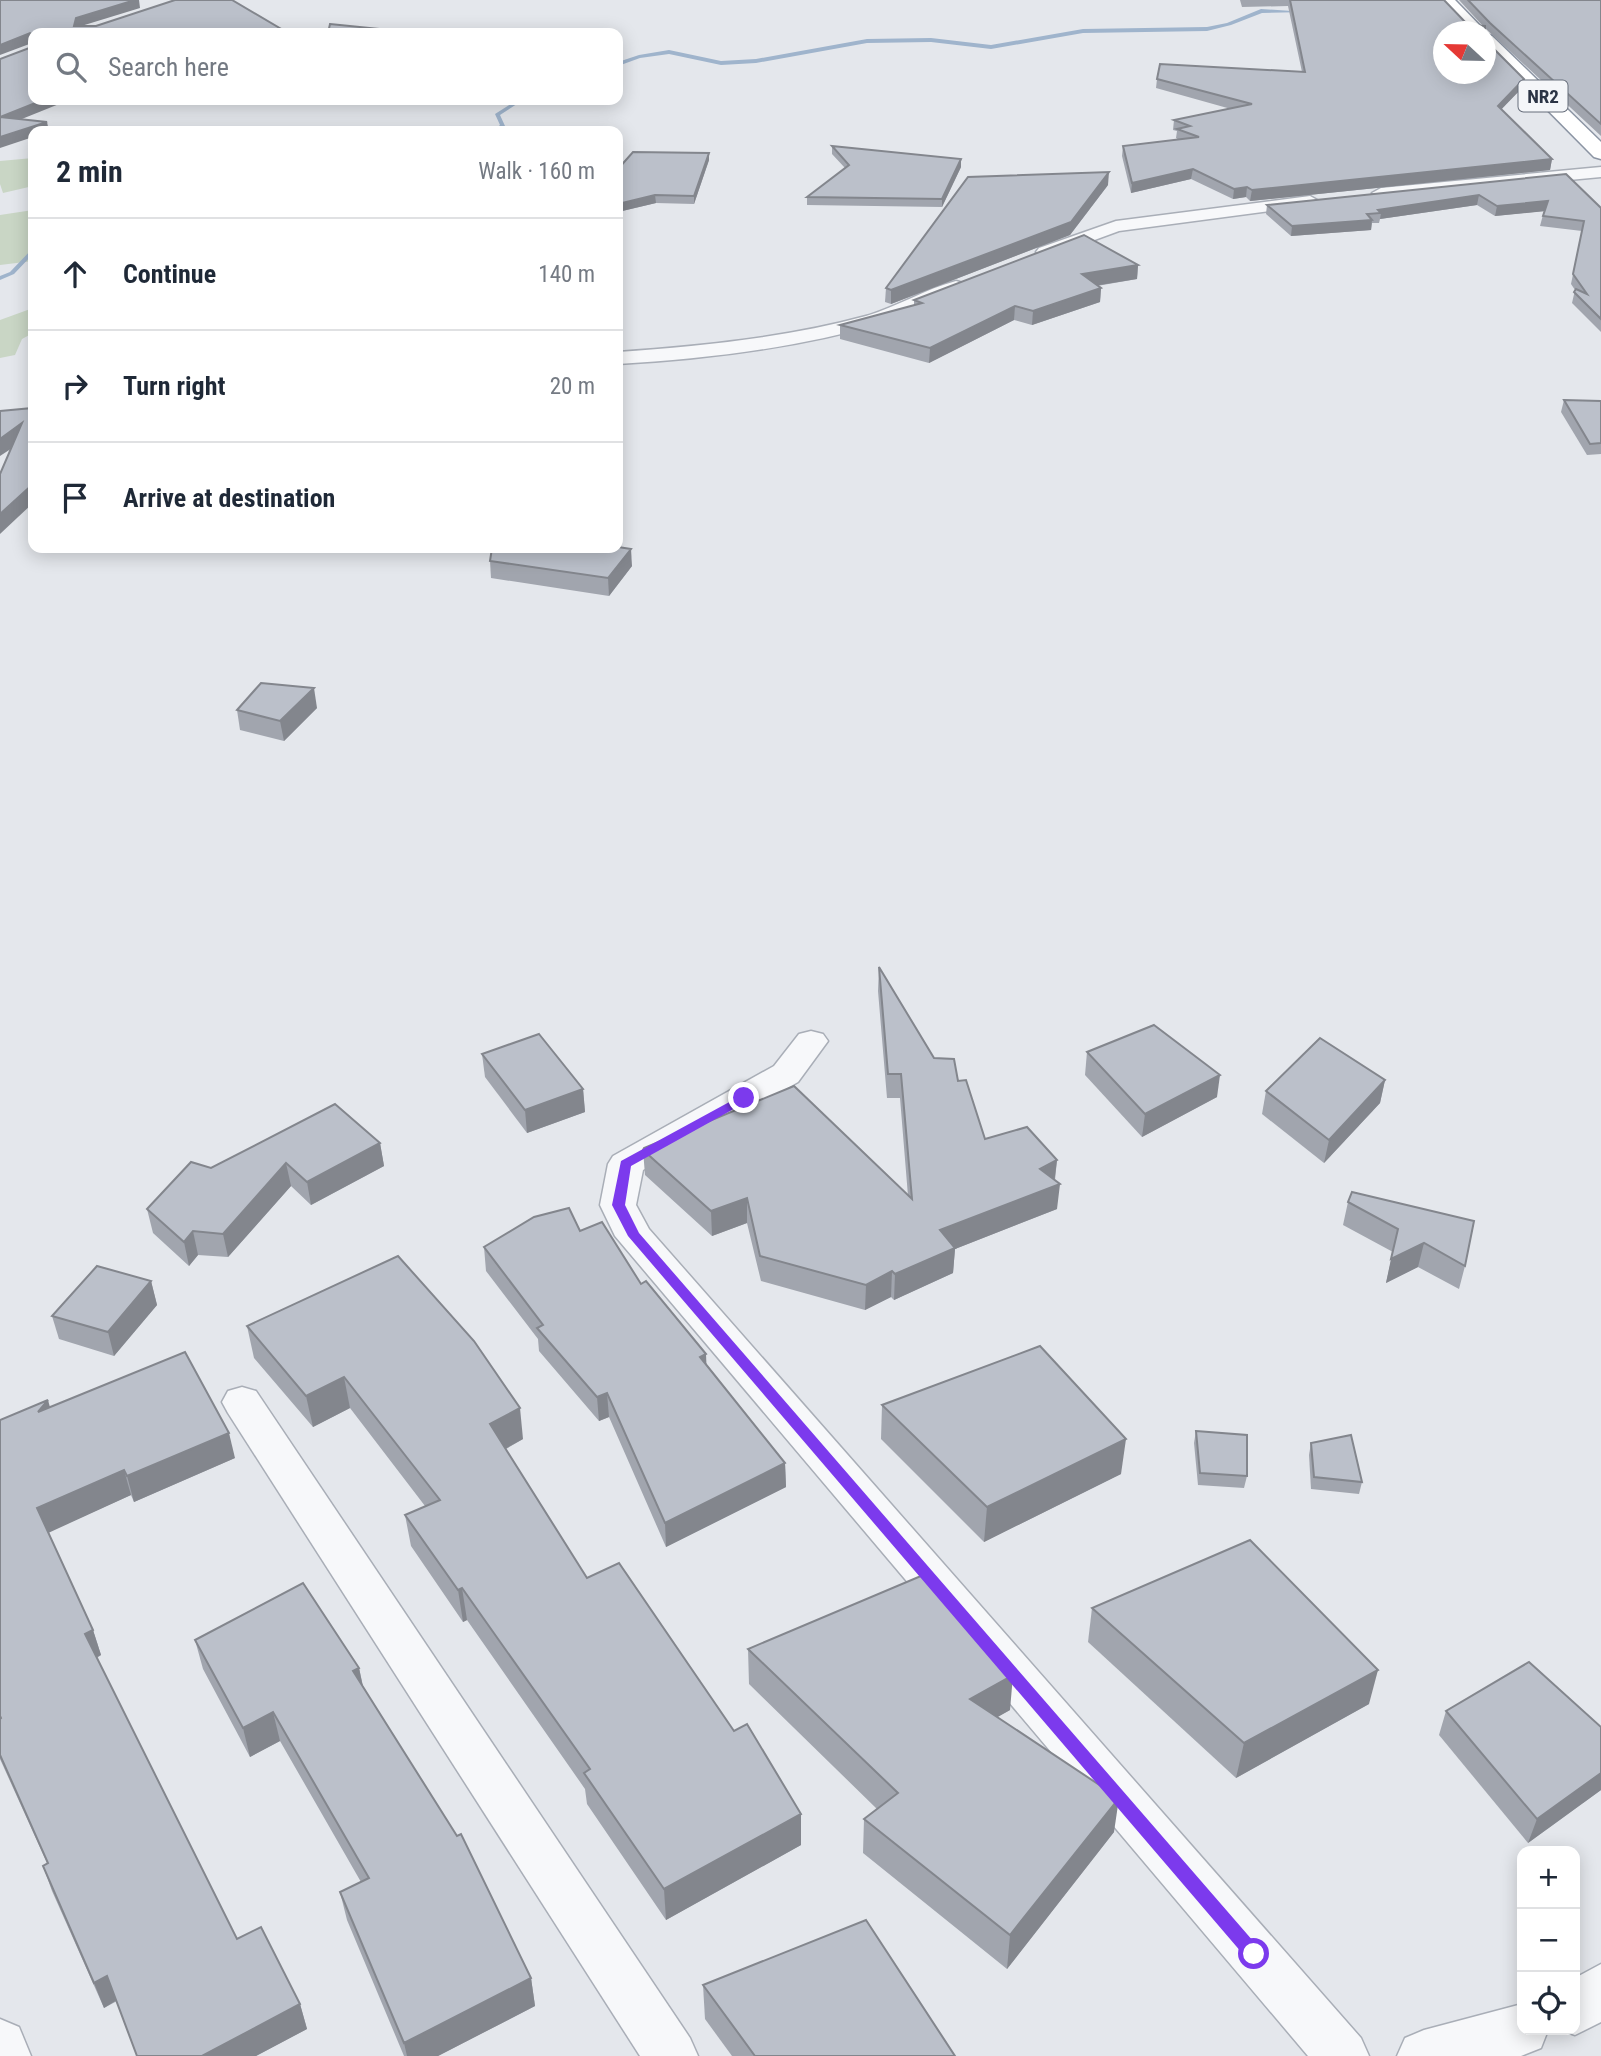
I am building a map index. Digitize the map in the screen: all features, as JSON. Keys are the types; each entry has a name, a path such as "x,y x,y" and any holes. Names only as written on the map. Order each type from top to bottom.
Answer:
{"highway":[{"path":"1446,0 1467,21"},
{"name":"NR2","path":"1496,49 1601,153"}],"street":[{"path":"1362,195 1601,172"},
{"path":"1026,259 1116,226 1334,199"},
{"path":"623,358 705,352 793,338 878,318 977,279"},
{"path":"811,1041 786,1074 626,1164 618,1205 634,1236 1342,2056"},
{"path":"242,1402 671,2056"},
{"path":"1580,2006 1601,1989"},
{"path":"1424,2056 1517,2031"},
{"path":"0,2045 4,2056"}],"green space":[{"path":"28,158 28,187 3,193 0,184 0,161"},
{"path":"28,211 28,262 0,265 0,215"},
{"path":"28,310 28,336 22,339 15,355 0,358 0,320"}],"building":[{"path":"0,0 135,0 76,18 74,26 96,26 175,0 232,0 280,28 28,28 28,34 0,45"},
{"path":"1290,0 1444,0 1464,21 1433,21 1433,84 1496,84 1496,51 1524,79 1498,106 1552,159 1252,190 1247,187 1234,189 1193,169 1132,183 1123,146 1199,137 1177,129 1190,126 1174,120 1252,104 1157,79 1160,64 1305,72"},
{"path":"1468,0 1601,0 1601,124 1496,28 1496,21 1488,21"},
{"path":"330,24 370,28 329,28"},
{"path":"28,48 28,105 30,105 0,117 0,59"},
{"path":"0,117 47,122 28,126 0,137"},
{"path":"832,146 961,159 942,199 807,197 849,165"},
{"path":"633,152 709,153 694,196 655,195 623,203 623,163"},
{"path":"1109,172 1071,222 891,290 886,288 968,177"},
{"path":"1566,174 1601,208 1601,319 1574,292 1576,289 1587,294 1573,274 1584,221 1543,216 1548,201 1497,206 1479,195 1378,210 1381,213 1367,214 1372,220 1292,226 1267,205"},
{"path":"1084,235 1138,265 1082,274 1101,288 1033,311 1015,306 930,348 840,325 922,303 914,300"},
{"path":"1564,400 1601,401 1601,443 1590,444"},
{"path":"28,408 28,489 0,514 0,474 22,423 0,439 0,411"},
{"path":"623,548 631,549 608,578 490,561 491,553 623,553"},
{"path":"261,683 314,688 280,721 237,710"},
{"path":"879,967 934,1058 954,1059 958,1081 966,1080 985,1139 1027,1127 1057,1160 1040,1169 1060,1184 940,1230 955,1248 895,1274 892,1271 866,1285 760,1256 747,1198 711,1211 643,1150 794,1086 912,1199 901,1074 888,1074"},
{"path":"1154,1025 1220,1075 1145,1114 1087,1052"},
{"path":"539,1034 583,1089 525,1110 482,1054"},
{"path":"1320,1038 1385,1080 1329,1140 1266,1091"},
{"path":"335,1104 380,1143 307,1182 286,1163 223,1234 193,1231 184,1242 147,1209 191,1162 211,1168"},
{"path":"1352,1192 1474,1221 1465,1266 1424,1243 1391,1259 1398,1229 1348,1202"},
{"path":"569,1208 580,1231 602,1222 641,1284 646,1281 706,1354 700,1357 785,1463 665,1523 607,1393 597,1397 537,1328 543,1325 484,1247 534,1217"},
{"path":"398,1256 474,1341 520,1408 490,1424 587,1578 619,1563 734,1731 747,1724 801,1814 664,1889 584,1773 590,1769 462,1588 458,1590 405,1515 440,1500 344,1377 306,1396 247,1326"},
{"path":"97,1266 151,1281 108,1332 52,1316"},
{"path":"1040,1346 1126,1439 987,1507 882,1405"},
{"path":"185,1352 229,1433 127,1476 124,1470 37,1508 93,1630 85,1634 237,1939 261,1927 300,2004 202,2056 137,2056 107,1976 94,1983 43,1866 48,1863 0,1755 0,1420 48,1400 38,1412"},
{"path":"1196,1431 1247,1435 1247,1476 1200,1473"},
{"path":"1351,1435 1362,1482 1314,1477 1311,1443"},
{"path":"1250,1540 1378,1670 1244,1743 1092,1608"},
{"path":"928,1573 1013,1675 970,1699 1119,1798 1010,1935 864,1819 898,1793 748,1649"},
{"path":"303,1583 359,1668 353,1671 457,1836 461,1834 531,1978 404,2043 340,1892 369,1878 273,1712 243,1728 195,1640"},
{"path":"1529,1662 1601,1727 1601,1773 1537,1819 1446,1711"},
{"path":"866,1920 955,2056 755,2056 703,1985"}],"waterway":[{"path":"623,62 669,52 721,63 756,61 867,41 931,40 991,47 1083,31 1207,29 1229,24 1261,11 1304,12"},
{"path":"502,126 497,115 512,105"},
{"path":"0,278 12,273 28,255"}],"route":[{"path":"744,1098 626,1164 618,1205 634,1236 1254,1954"}]}
